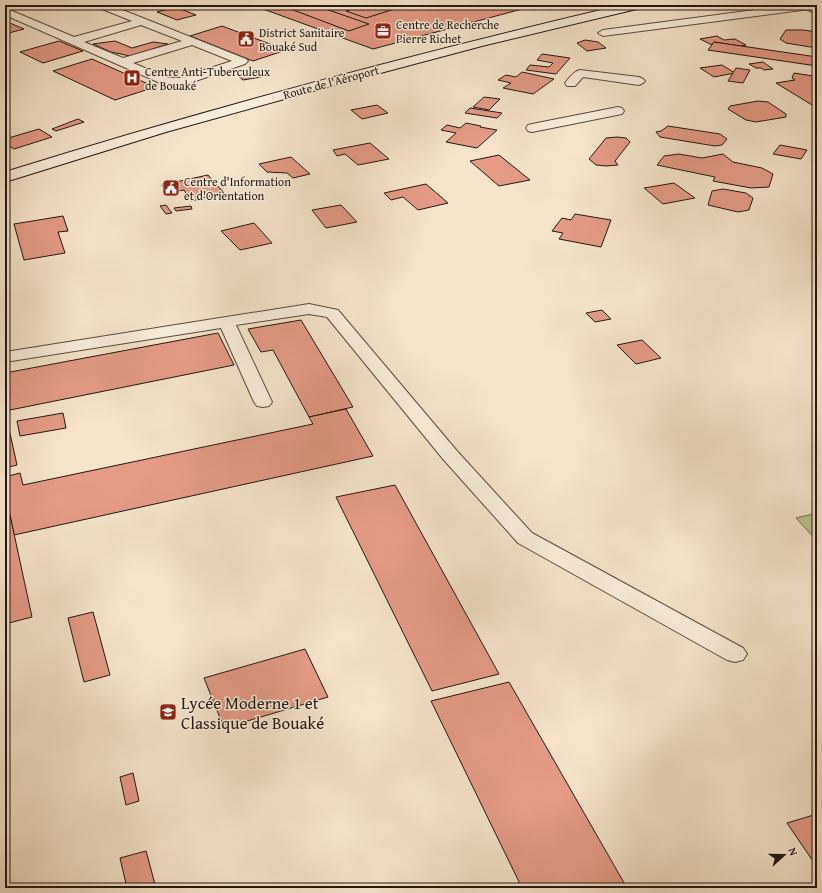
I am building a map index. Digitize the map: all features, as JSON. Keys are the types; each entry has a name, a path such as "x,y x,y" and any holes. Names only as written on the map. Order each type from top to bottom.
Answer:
{"main road":[{"name":"Route de l'Aéroport","path":"5,177 230,110 403,62 633,5"}],"lane":[{"path":"5,11 167,82 174,83 242,61 101,5"},
{"path":"603,33 811,7"},
{"path":"74,41 143,21"},
{"path":"123,62 193,41"},
{"path":"571,83 580,73 639,81"},
{"path":"532,128 618,111"},
{"path":"5,357 309,309 332,314 450,455 525,538 735,654"},
{"path":"227,323 263,402"}],"green space":[{"path":"817,513 817,541 796,518"}],"building":[{"name":"Centre de Recherche Pierre Richet","path":"252,5 537,5 373,49"},
{"path":"280,5 314,5 369,24 349,31"},
{"path":"364,5 407,5 366,18 346,11"},
{"path":"176,7 196,15 177,20 157,12"},
{"path":"5,21 24,29 5,34"},
{"path":"222,26 286,50 253,61 190,36"},
{"path":"786,30 817,32 817,48 786,43 780,39"},
{"path":"717,36 724,40 735,39 746,45 740,46 714,42 712,45 700,39"},
{"path":"585,40 598,42 606,48 587,51 577,43"},
{"path":"59,41 83,51 43,63 20,52"},
{"path":"115,41 132,48 153,42 168,44 130,56 111,52 93,44"},
{"path":"714,42 817,57 817,66 708,50"},
{"path":"542,54 570,58 556,74 526,70 530,65 549,67 553,63 537,60"},
{"path":"92,59 155,87 115,100 53,71"},
{"path":"763,62 773,69 764,70 749,64"},
{"path":"722,65 735,73 714,77 700,68"},
{"path":"736,68 750,70 743,83 728,81"},
{"path":"255,71 261,77 243,80 237,75"},
{"path":"522,72 554,79 533,94 503,88 511,83 498,80 506,75 516,77"},
{"path":"794,73 813,76 812,80 817,81 817,89 813,88 817,91 817,108 776,83 795,80 792,78"},
{"path":"484,97 500,99 489,110 473,107"},
{"path":"758,101 768,102 786,114 786,117 756,122 746,120 728,109 730,106"},
{"path":"377,105 388,113 362,119 351,110"},
{"path":"470,108 502,113 497,118 465,113"},
{"path":"78,119 84,122 56,131 52,129"},
{"path":"466,123 497,130 477,148 446,142 456,133 441,130 447,125 460,128"},
{"path":"668,126 720,134 727,139 722,145 715,146 660,137 656,132 661,131"},
{"path":"39,129 52,137 14,149 5,143 5,139"},
{"path":"606,138 626,138 630,142 615,161 618,165 596,165 589,159"},
{"path":"370,143 389,159 358,165 345,154 337,156 333,150"},
{"path":"780,145 807,150 801,159 773,154"},
{"path":"679,154 702,158 723,154 733,162 762,168 773,174 769,187 751,188 713,181 715,177 657,165 664,156"},
{"path":"499,155 530,180 499,186 470,161"},
{"path":"291,157 310,174 293,178 287,173 267,172 259,164"},
{"path":"208,175 224,193 191,201 184,190 168,193 162,185"},
{"path":"674,183 695,198 663,204 644,188"},
{"path":"426,184 448,203 418,210 403,197 391,200 384,193"},
{"path":"723,189 746,193 753,198 749,210 738,212 708,205 712,191"},
{"path":"166,205 172,213 166,214 160,206"},
{"path":"341,205 357,222 326,228 312,210"},
{"path":"191,206 192,209 176,211 174,208"},
{"path":"575,214 611,220 601,247 559,239 563,233 552,231 562,218 571,220"},
{"path":"63,216 68,231 58,232 65,253 24,260 14,224"},
{"path":"254,223 272,243 240,250 221,231"},
{"path":"602,310 611,319 595,322 586,313"},
{"path":"301,320 353,407 309,417 273,350 261,352 248,329"},
{"path":"218,333 234,365 5,411 5,373"},
{"path":"642,340 661,358 636,364 617,345"},
{"path":"346,409 373,456 14,535 5,492 5,477 20,473 23,485 313,424 309,417"},
{"path":"5,411 17,465 5,468"},
{"path":"63,413 66,428 20,436 17,421"},
{"path":"395,485 499,674 432,691 336,497"},
{"path":"5,492 32,617 5,624"},
{"path":"93,612 110,675 84,682 68,618"},
{"path":"305,649 328,697 224,728 204,678"},
{"path":"509,682 627,888 522,888 431,701"},
{"path":"133,773 139,801 126,805 120,777"},
{"path":"817,814 817,867 787,823"},
{"path":"146,851 156,888 127,888 120,858"}],"place":[{"name":"Centre de Recherche Pierre Richet","path":"383,31"},
{"name":"District Sanitaire Bouaké Sud","path":"246,39"},
{"name":"Centre Anti-Tuberculeux de Bouaké","path":"132,78"},
{"name":"Centre d'Information et d'Orientation","path":"171,188"},
{"name":"Lycée Moderne 1 et Classique de Bouaké","path":"168,712"}]}
